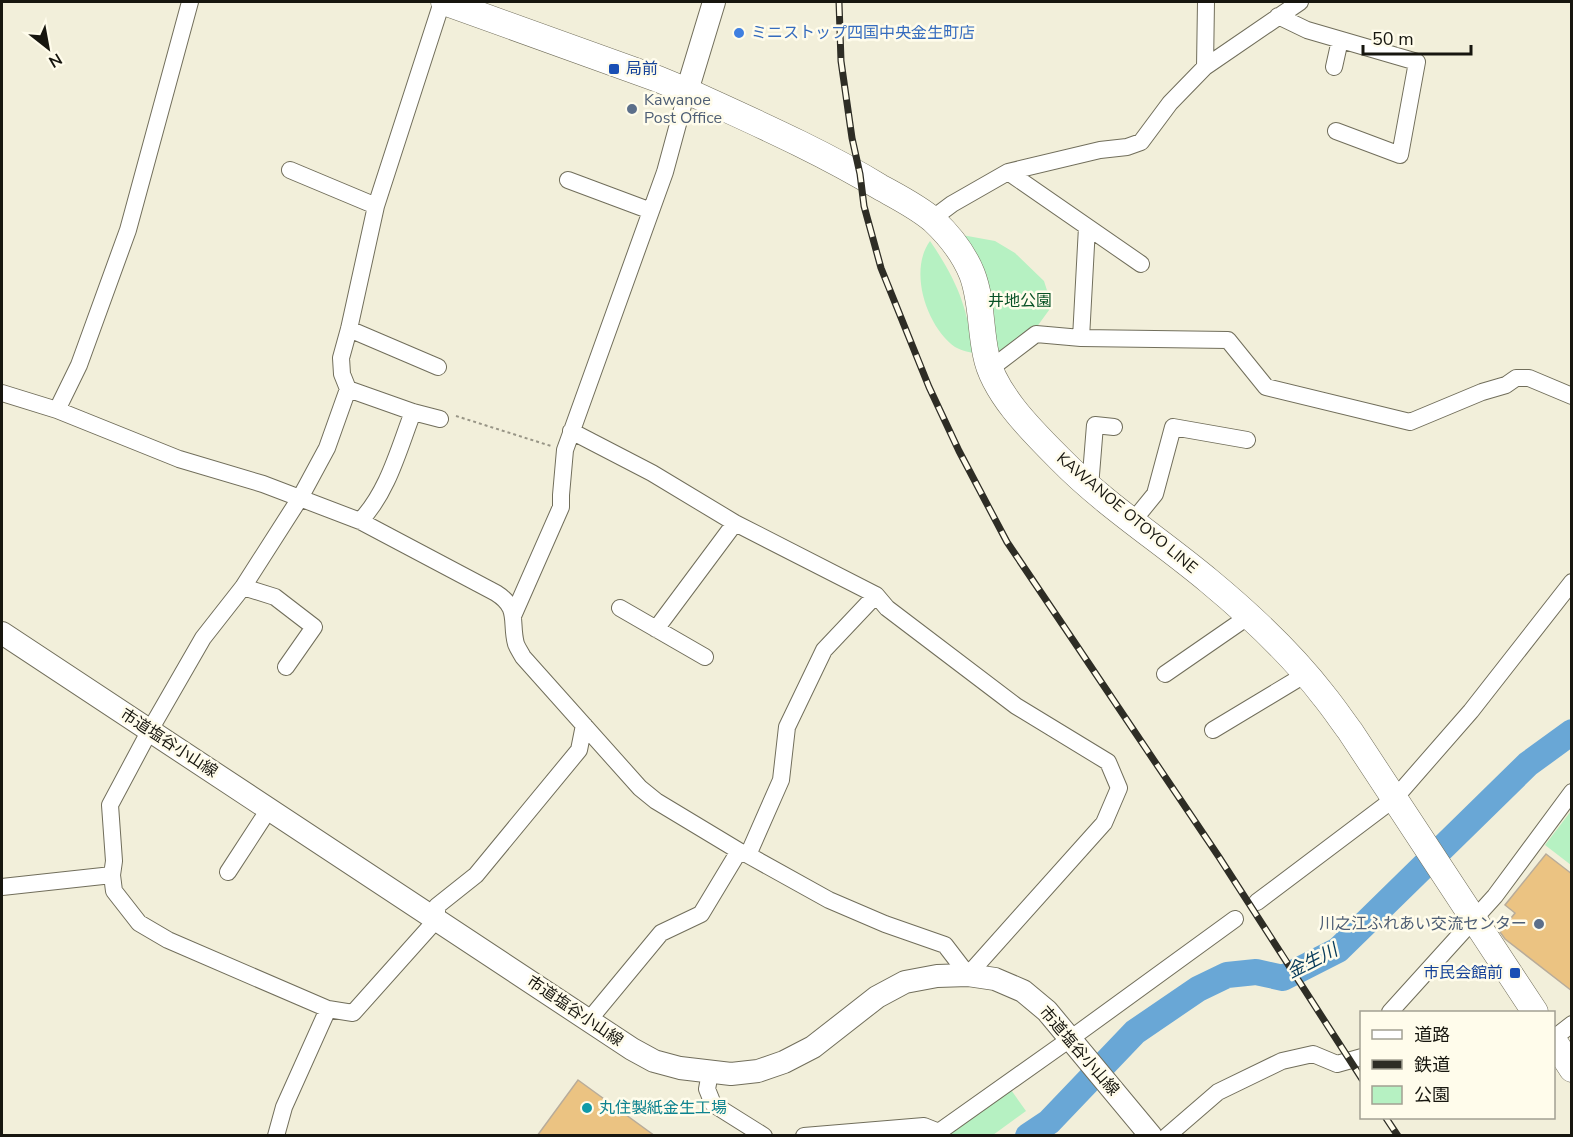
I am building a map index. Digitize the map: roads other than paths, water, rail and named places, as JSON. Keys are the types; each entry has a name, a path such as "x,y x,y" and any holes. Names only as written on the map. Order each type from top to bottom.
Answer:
{"main road":[{"name":"KAWANOE OTOYO LINE","path":"443,2 687,91 860,174 932,219 962,254 972,274 990,369 1001,391 1017,413 1060,460 1090,487 1208,580 1249,616 1306,674 1350,731 1534,1011"},
{"path":"1555,1042 1572,1069"}],"street":[{"path":"57,410 79,365 128,230 190,2"},
{"path":"443,2 376,206 341,357 342,374 348,389 327,448 300,498 243,587 203,638 110,805 114,891 140,923 168,940 328,1009 353,1013 437,919 437,906 476,875 579,750 584,725"},
{"path":"513,615 561,507 565,450 665,172 714,2"},
{"path":"1204,68 1206,2"},
{"path":"932,219 952,204 1008,172 1141,142 1170,103 1204,68 1300,2"},
{"path":"1278,16 1307,30 1417,62 1400,155 1336,131"},
{"path":"1334,67 1340,40"},
{"path":"290,170 376,206"},
{"path":"1008,172 1141,264"},
{"path":"568,180 651,211"},
{"path":"1081,338 1087,227"},
{"path":"349,329 438,368"},
{"path":"990,369 1036,334 1081,338 1228,340 1266,387 1410,422 1482,392 1506,385 1516,378 1529,378 1572,396"},
{"path":"348,389 412,412 441,419"},
{"path":"2,393 57,410 179,459 263,484 360,521 507,600 513,615 517,645 523,657 640,788 656,801 743,853 830,900 885,924 945,945 968,975 1104,823 1119,788 1108,762 1016,706 887,608 876,595 735,523 652,473 571,431"},
{"path":"360,521 368,513 387,480 412,412"},
{"path":"1090,487 1095,425 1114,427"},
{"path":"1133,521 1155,494 1173,427 1247,440"},
{"path":"656,628 735,523"},
{"path":"1257,902 1395,798 1471,711 1572,582"},
{"path":"243,587 274,597 314,627 286,667"},
{"path":"589,1020 661,933 701,914 743,853 781,780 787,727 824,650 876,595"},
{"path":"620,608 705,657"},
{"path":"1165,674 1249,616"},
{"name":"市道塩谷小山線","path":"2,633 654,1061 710,1073 730,1074 758,1071 784,1062 813,1047 877,998 905,982 938,976 968,975 995,979 1023,991 1047,1011 1151,1136"},
{"path":"1213,730 1306,674"},
{"path":"1391,1011 1495,896 1572,792"},
{"path":"228,872 269,809"},
{"path":"2,887 112,875"},
{"path":"804,1136 924,1126 936,1134 1072,1042 1235,919"},
{"path":"276,1136 284,1107 328,1009"},
{"path":"1555,1039 1572,1024"},
{"path":"1167,1136 1218,1092 1282,1061 1313,1054 1336,1064 1355,1058"},
{"path":"710,1073 707,1089 713,1104 764,1136"}],"waterway":[{"name":"金生川","path":"1028,1136 1049,1122 1135,1032 1198,989 1227,975 1256,972 1283,978 1338,950 1528,764 1572,732"}],"railway":[{"path":"839,2 841,61 864,206 881,268 929,387 959,451 1007,542 1219,857 1360,1076"},
{"path":"1387,1119 1398,1136"}],"place":[{"name":"ミニストップ四国中央金生町店","path":"739,33"},
{"name":"局前","path":"614,69"},
{"name":"Kawanoe Post Office","path":"632,109"},
{"name":"川之江ふれあい交流センター","path":"1539,924"},
{"name":"市民会館前","path":"1515,973"},
{"name":"丸住製紙金生工場","path":"587,1108"}],"park label":[{"name":"井地公園","path":"1020,301"}]}
